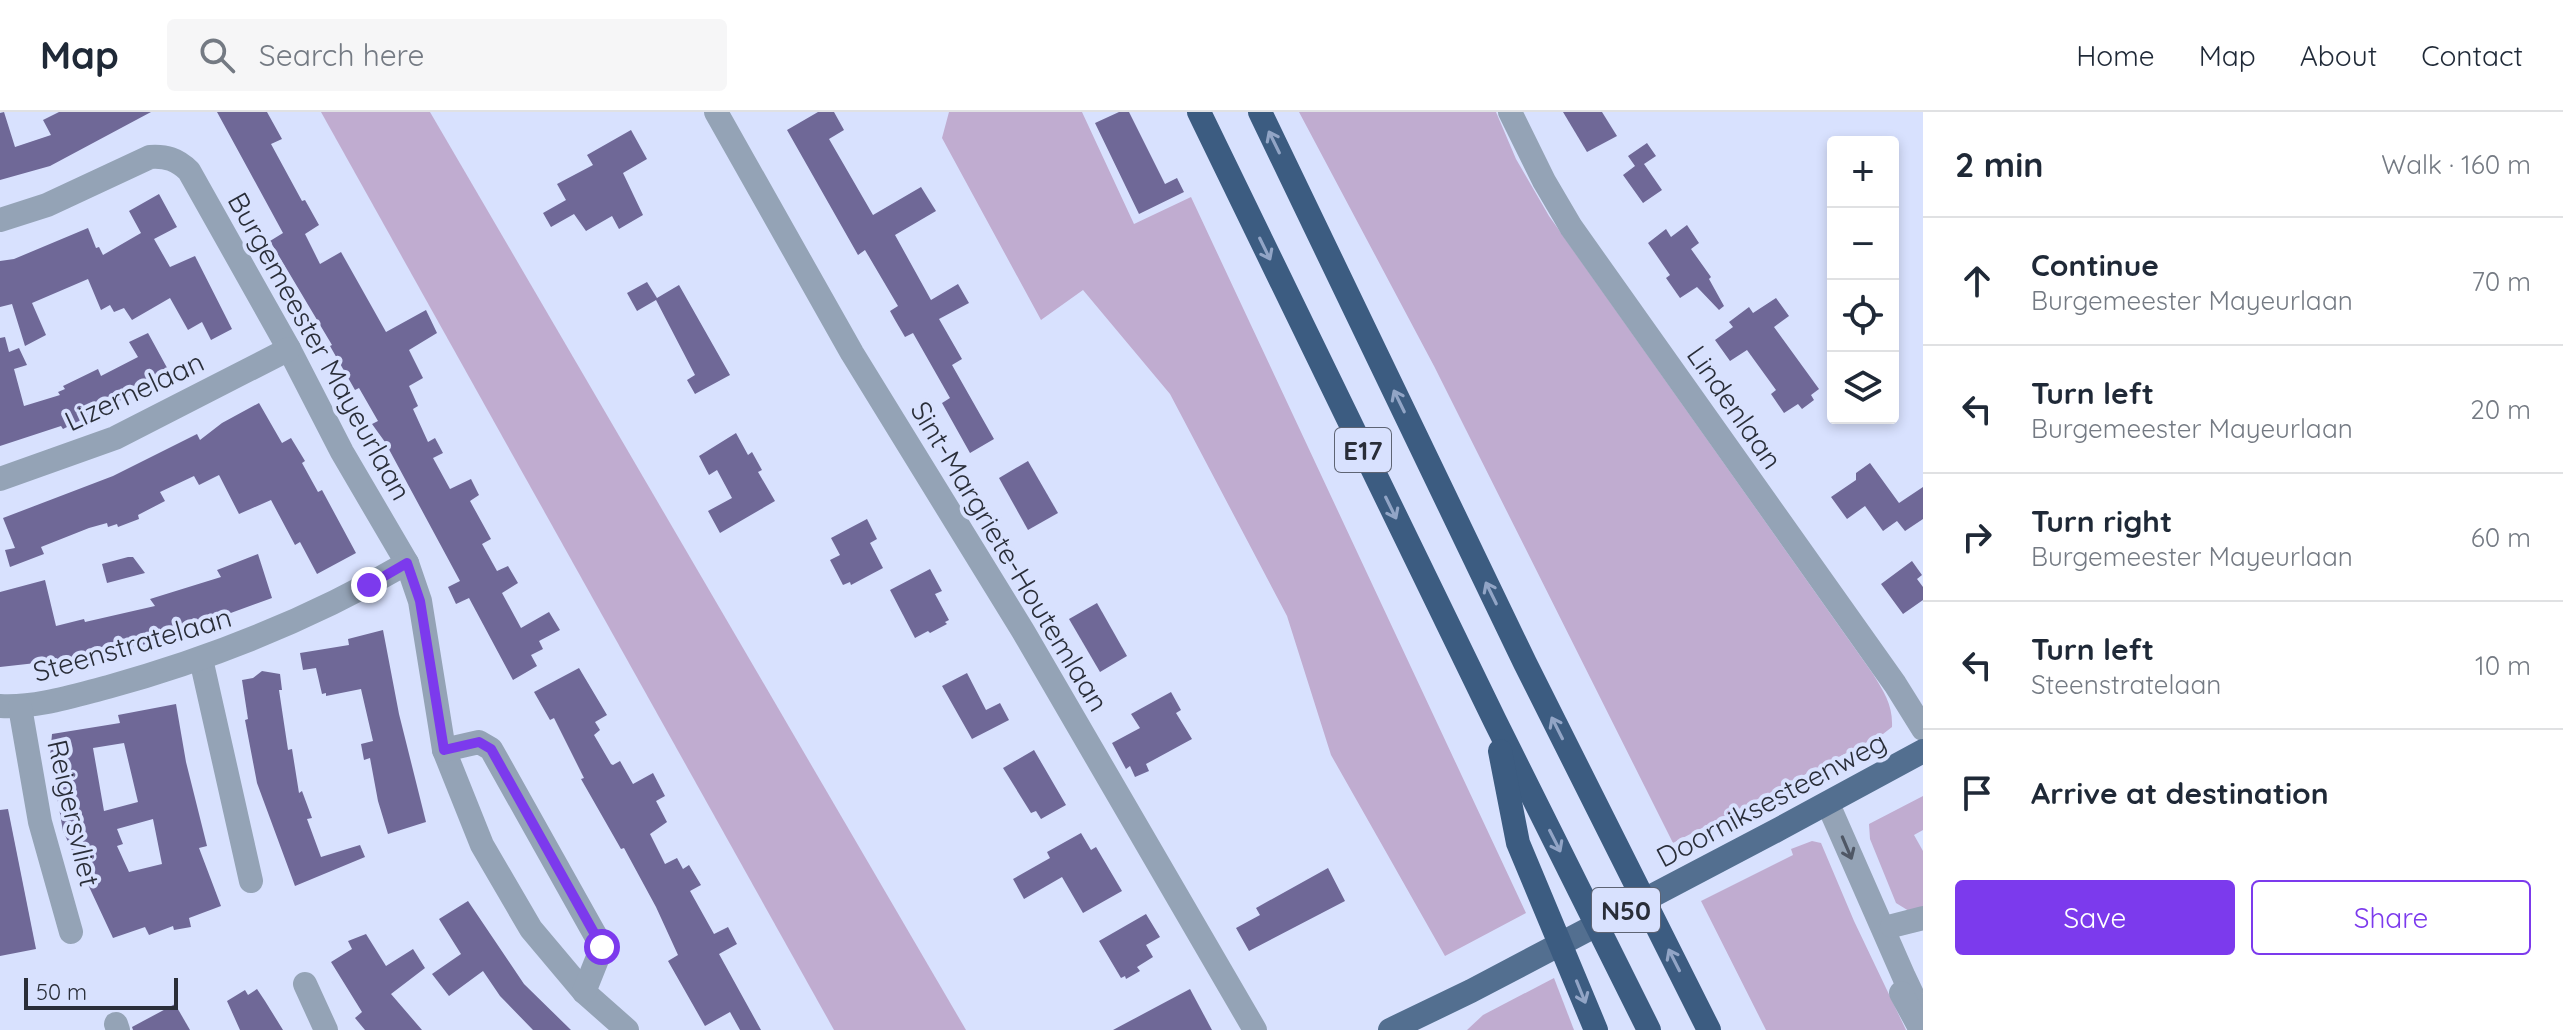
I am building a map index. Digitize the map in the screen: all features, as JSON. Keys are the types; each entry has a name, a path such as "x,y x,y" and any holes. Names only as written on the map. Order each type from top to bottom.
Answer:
{"highway":[{"name":"E17","path":"1199,112 1649,1030"},
{"name":"E17","path":"1260,112 1518,649 1709,1030"},
{"path":"1495,721 1518,843 1596,1030"}],"main road":[{"name":"Doorniksesteenweg","path":"1390,1030 1471,991 1923,751"}],"street":[{"name":"Sint-Margriete-Houtemlaan","path":"716,112 852,353 1023,631 1255,1030"},
{"name":"Lindenlaan","path":"1510,112 1537,169 1571,227 1895,684 1923,729"},
{"name":"Burgemeester Mayeurlaan","path":"0,220 47,205 150,157 165,156 181,163 189,171 289,349 342,452 407,563 420,601 444,750 482,845 531,929 584,992 627,1030"},
{"name":"Lizernelaan","path":"0,479 115,438 289,349"},
{"name":"Steenstratelaan","path":"10,707 86,693 252,641 369,585 407,563"},
{"path":"201,659 251,881"},
{"name":"Reigersvliet","path":"10,707 71,932"},
{"path":"444,750 479,742 491,749 602,947 584,992"},
{"path":"1828,804 1866,893 1915,981"},
{"path":"1866,893 1892,926 1915,981 1921,1030"},
{"path":"1892,926 1923,918"},
{"path":"305,984 326,1030"}],"shaded area":[{"path":"321,112 430,112 966,1030 834,1030"},
{"path":"949,112 1082,112 1134,224 1191,197 1526,913 1445,956 1331,755 1287,616 1170,394 1083,290 1041,320 942,138"},
{"path":"1299,112 1496,112 1516,159 1549,216 1873,674 1889,705 1892,727 1673,843 1434,366"},
{"path":"1923,796 1923,830 1914,835 1923,851 1923,910 1909,911 1896,903 1870,839 1869,824"},
{"path":"1812,841 1821,843 1906,1030 1766,1030 1701,901 1793,855 1791,849"},
{"path":"1554,978 1574,1030 1467,1030 1483,1015"}],"building":[{"path":"4,112 15,147 51,135 43,120 59,112 151,112 50,166 0,180 0,113"},
{"path":"217,112 267,112 282,139 271,144 319,225 305,234 320,264 341,252 386,332 426,310 437,333 409,350 423,378 409,386 418,406 413,409 428,442 435,438 443,453 433,458 450,489 471,479 479,495 470,501 491,539 482,544 497,571 508,566 518,583 502,593 521,628 549,612 560,630 539,641 543,649 531,655 537,666 513,680 469,598 456,604 448,587 460,581 385,442 372,424 378,421 359,388 355,390 270,241 283,233"},
{"path":"818,112 834,112 844,130 829,139 873,215 921,187 936,211 895,235 931,300 958,284 969,303 939,319 962,359 952,365 994,439 970,453 942,403 950,398 913,333 905,337 890,311 898,306 865,250 858,255 787,130"},
{"path":"1119,112 1129,112 1165,184 1177,178 1184,192 1139,214 1095,123"},
{"path":"1563,112 1602,112 1617,136 1587,152"},
{"path":"631,130 647,159 623,173 643,215 619,229 612,216 586,231 574,214 551,227 543,213 566,200 557,184 593,165 587,155"},
{"path":"1647,143 1656,156 1644,164 1662,190 1643,203 1623,175 1635,166 1628,156"},
{"path":"159,194 177,227 154,239 170,267 195,256 232,329 211,340 202,322 188,330 170,298 132,320 124,308 114,312 110,305 101,310 88,279 32,303 46,335 25,346 12,304 0,307 0,261 14,259 88,228 96,248 99,247 103,255 141,233 129,211"},
{"path":"1687,225 1699,243 1691,249 1711,277 1709,279 1724,306 1719,310 1697,287 1680,298 1666,278 1670,275 1648,243 1666,229 1671,237"},
{"path":"647,282 657,298 679,285 730,375 695,394 687,380 695,375 656,300 637,311 627,293"},
{"path":"1776,298 1789,316 1774,327 1819,389 1811,395 1814,400 1802,409 1798,404 1784,413 1771,394 1776,390 1747,350 1730,361 1715,340 1733,327 1729,322 1749,307 1753,313"},
{"path":"148,333 171,375 63,429 61,426 0,446 0,338 5,337 9,352 19,348 27,365 14,369 24,406 60,395 58,392 65,389 63,386 98,369 101,376 138,357 129,342"},
{"path":"259,403 282,443 291,438 318,492 322,490 356,553 317,574 300,542 295,545 271,500 239,514 219,475 199,485 194,476 160,492 165,501 138,515 139,519 118,527 117,524 108,527 107,523 89,528 41,547 44,554 10,567 5,550 15,548 3,518 113,476 197,434 200,440 222,423"},
{"path":"736,433 748,455 752,452 762,470 758,472 775,501 720,533 708,511 732,498 717,470 709,475 699,456"},
{"path":"1028,461 1058,513 1028,530 999,478"},
{"path":"1870,463 1899,503 1923,487 1923,519 1905,531 1897,521 1883,531 1865,506 1847,519 1831,497 1856,480 1856,473"},
{"path":"867,519 877,539 870,543 883,568 851,585 850,582 843,585 830,560 840,555 831,538"},
{"path":"258,554 272,598 146,644 46,668 45,662 0,667 0,592 45,580 56,626 84,619 85,622 155,606 150,599 221,577 217,570"},
{"path":"133,557 145,573 107,583 102,564"},
{"path":"1912,561 1922,575 1917,579 1923,587 1923,600 1903,614 1881,584"},
{"path":"930,569 942,591 935,594 949,620 930,633 928,631 915,638 890,590"},
{"path":"1097,603 1127,656 1100,672 1069,619"},
{"path":"383,630 399,714 426,822 388,834 370,758 364,760 361,744 373,741 361,689 326,696 326,693 322,694 316,668 303,670 300,653 349,645 348,639"},
{"path":"579,668 607,715 595,722 600,730 594,735 611,764 620,761 633,784 653,773 665,796 656,801 667,822 650,834 665,864 677,858 683,869 689,865 701,885 690,891 714,934 728,927 737,944 719,954 761,1030 740,1030 730,1012 705,1026 668,961 678,955 656,907 581,779 584,778 554,718 550,720 534,692"},
{"path":"262,671 280,674 282,690 279,690 288,750 292,749 299,793 302,791 312,818 307,819 321,857 360,845 365,857 295,886 257,783 245,720 248,719 242,680 253,678"},
{"path":"967,673 986,710 1000,703 1009,720 972,739 942,686"},
{"path":"1171,692 1181,710 1176,713 1192,739 1146,764 1149,771 1135,777 1130,766 1126,769 1112,743 1140,728 1131,714"},
{"path":"176,704 186,762 207,846 199,848 221,906 189,918 191,927 174,930 173,926 149,935 145,927 113,938 63,831 50,756 52,734 120,723 118,715","holes":["124,743 138,802 104,811 93,748","153,819 162,864 129,872 117,846 123,844 117,829"]},
{"path":"1034,750 1066,805 1041,819 1036,811 1031,813 1003,768"},
{"path":"8,809 36,949 0,956 0,810"},
{"path":"1081,833 1091,850 1096,847 1122,891 1083,913 1062,877 1024,899 1013,879 1050,858 1047,852"},
{"path":"1328,868 1345,901 1249,951 1236,928 1260,915 1256,908"},
{"path":"468,901 524,984 571,1030 533,1030 500,996 483,971 449,996 432,974 461,954 439,919"},
{"path":"1146,914 1160,937 1146,945 1153,957 1137,967 1140,971 1126,979 1125,976 1121,978 1099,941"},
{"path":"366,934 386,966 413,949 425,968 391,994 422,1030 365,1030 355,1018 362,1012 331,962 352,949 348,941"},
{"path":"257,989 283,1030 240,1030 227,1001 245,990 248,995"},
{"path":"1190,989 1212,1030 1113,1030"},
{"path":"175,1004 190,1030 133,1030 132,1027"}],"route":[{"path":"369,585 407,563 420,601 444,750 479,742 491,749 602,947"}]}
